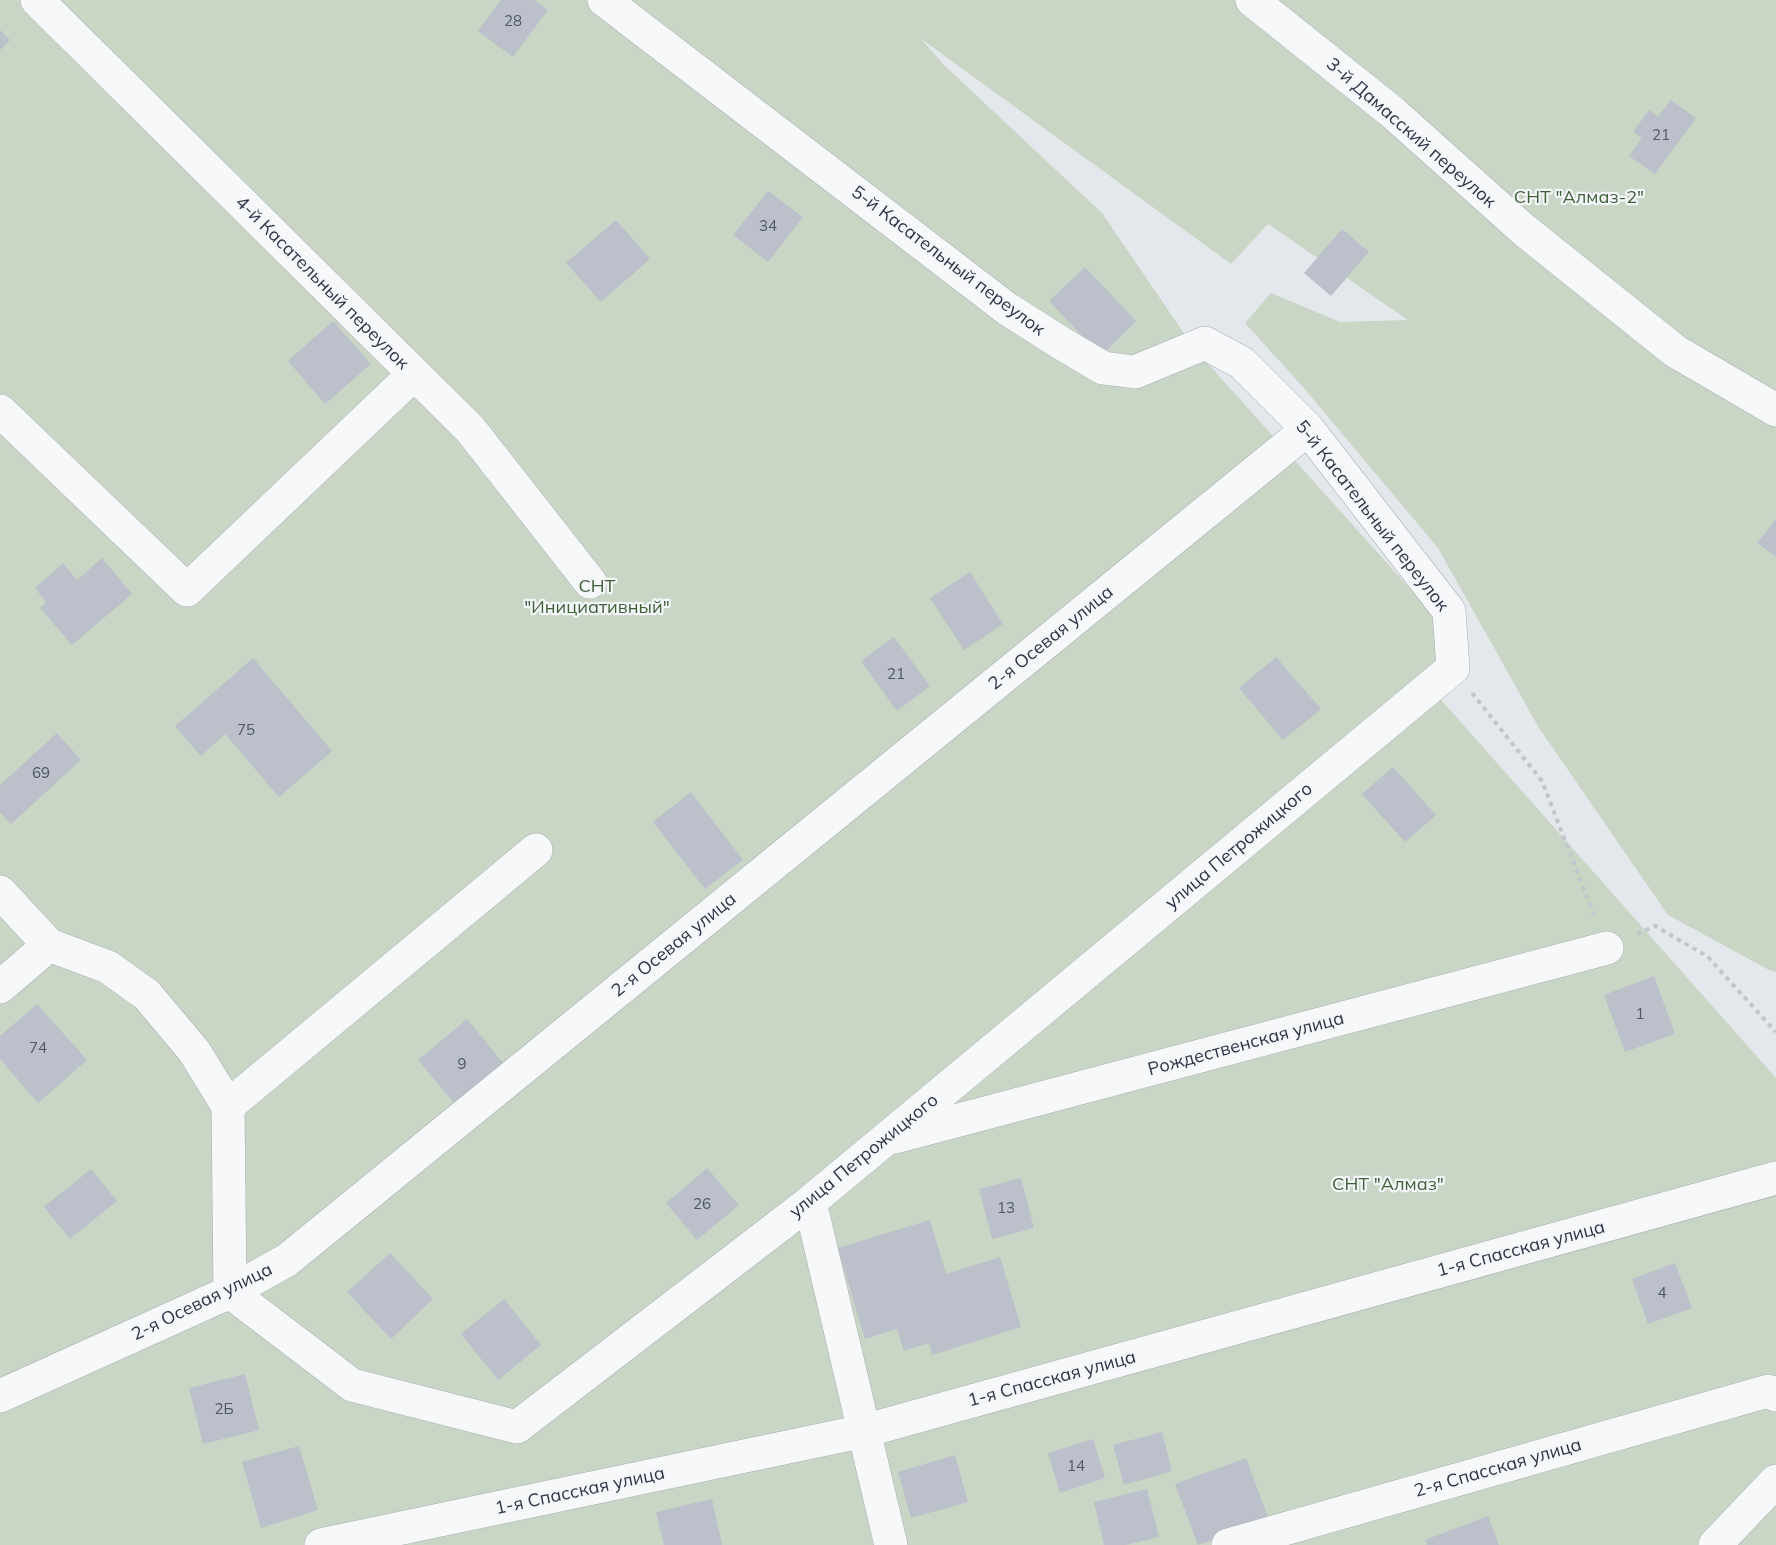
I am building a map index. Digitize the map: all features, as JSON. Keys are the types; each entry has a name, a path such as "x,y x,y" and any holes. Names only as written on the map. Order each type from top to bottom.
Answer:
{"street":[{"name":"4-й Касательный переулок","path":"37,0 470,429 590,582"},
{"name":"5-й Касательный переулок","path":"604,0 1006,308 1103,368 1135,372 1205,343 1242,363 1308,429 1449,611 1453,668"},
{"name":"3-й Дамасский переулок","path":"1252,0 1392,112 1524,230 1675,351 1776,410"},
{"path":"0,411 187,590 414,374"},
{"name":"2-я Осевая улица","path":"0,1396 230,1292 286,1260 1308,429"},
{"name":"улица Петрожицкого","path":"230,1292 352,1385 517,1427 810,1202 1453,668"},
{"path":"228,1106 536,850"},
{"path":"0,892 48,945 108,967 147,995 194,1051 228,1106 230,1292"},
{"path":"0,987 48,945"},
{"name":"Рождественская улица","path":"885,1140 1607,948"},
{"name":"1-я Спасская улица","path":"321,1545 864,1431 1776,1178"},
{"path":"810,1202 891,1545"},
{"name":"2-я Спасская улица","path":"1228,1545 1772,1393"},
{"path":"1715,1545 1776,1481"}],"path":[{"path":"1453,668 1542,781 1607,948 1655,926 1707,956 1776,1032"}],"green space":[{"path":"0,0 1776,0 1776,972 1668,915 1539,728 1438,548 1303,387 1245,323 1271,293 1340,322 1408,320 1268,224 1231,264 920,38 944,65 1102,213 1194,348 1464,649 1428,685 1776,1078 1776,1545 0,1545"}],"building":[{"path":"501,0 534,0 548,10 513,57 478,31"},
{"path":"0,30 10,40 0,50"},
{"path":"1671,100 1696,118 1655,174 1629,156 1642,138 1633,132 1649,110 1658,117"},
{"path":"768,191 803,217 768,262 733,235"},
{"path":"616,220 650,259 601,302 566,263"},
{"path":"1342,229 1369,252 1331,296 1304,273"},
{"path":"1085,267 1136,321 1101,356 1049,301"},
{"path":"333,321 371,364 325,404 288,361"},
{"path":"1776,519 1776,557 1757,543"},
{"path":"102,558 132,594 72,645 40,608 46,602 35,588 63,563 77,580"},
{"path":"970,572 1003,624 964,650 930,598"},
{"path":"894,637 930,686 897,711 861,661"},
{"path":"1276,657 1321,709 1283,740 1239,688"},
{"path":"253,658 332,751 279,797 225,734 201,756 175,726"},
{"path":"57,733 81,760 11,824 0,812 0,785"},
{"path":"1393,767 1436,815 1405,842 1362,794"},
{"path":"691,792 743,860 705,889 653,822"},
{"path":"1654,976 1675,1034 1625,1052 1604,995"},
{"path":"37,1004 87,1060 38,1103 0,1059 0,1036"},
{"path":"467,1019 507,1068 458,1108 418,1060"},
{"path":"707,1168 739,1205 697,1240 666,1203"},
{"path":"91,1169 117,1201 70,1239 44,1207"},
{"path":"1021,1178 1034,1228 992,1239 979,1189"},
{"path":"930,1220 946,1274 1000,1257 1021,1327 932,1355 929,1343 904,1351 897,1329 865,1339 838,1248"},
{"path":"390,1253 433,1299 391,1339 347,1292"},
{"path":"1675,1263 1692,1308 1648,1324 1632,1279"},
{"path":"504,1299 541,1345 498,1380 461,1334"},
{"path":"245,1374 259,1430 203,1444 189,1388"},
{"path":"1162,1432 1172,1471 1124,1485 1113,1445"},
{"path":"1093,1439 1105,1478 1060,1493 1048,1453"},
{"path":"299,1446 318,1510 261,1528 242,1462"},
{"path":"955,1455 968,1502 911,1518 898,1472"},
{"path":"1246,1458 1269,1520 1198,1545 1175,1484"},
{"path":"1147,1489 1159,1537 1126,1545 1104,1545 1094,1502"},
{"path":"712,1499 722,1545 664,1545 656,1512"},
{"path":"1488,1516 1499,1545 1427,1545 1425,1540"}],"park label":[{"name":"СНТ \"Алмаз-2\"","path":"1579,198"},
{"name":"СНТ \"Инициативный\"","path":"597,597"},
{"name":"СНТ \"Алмаз\"","path":"1388,1185"}]}
